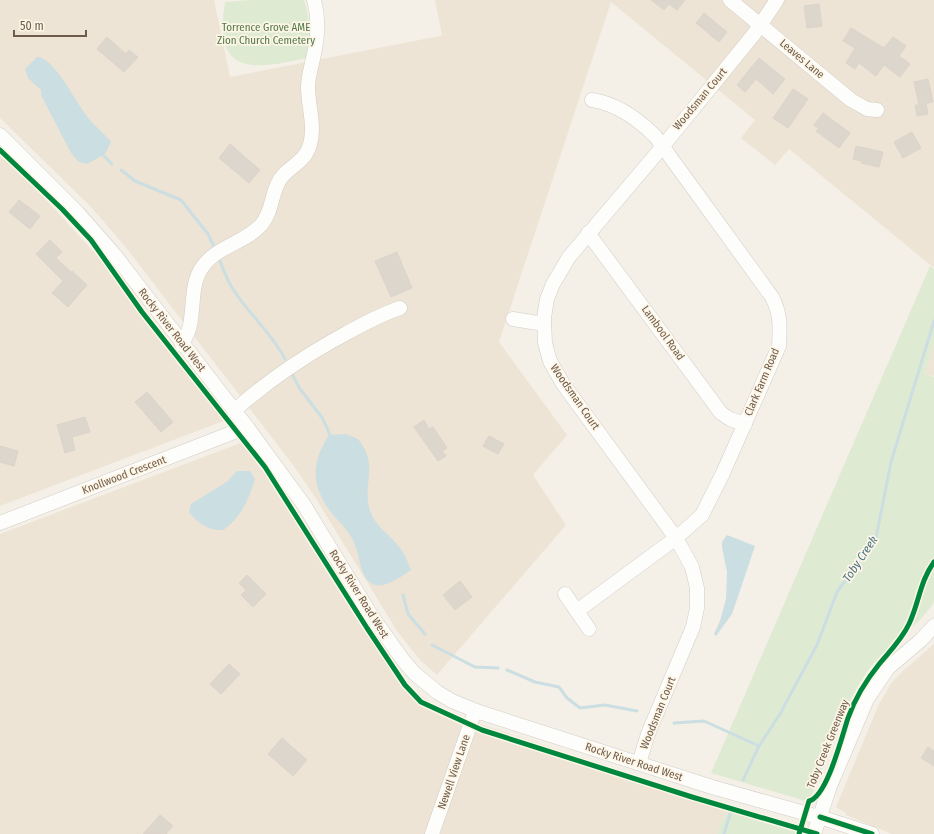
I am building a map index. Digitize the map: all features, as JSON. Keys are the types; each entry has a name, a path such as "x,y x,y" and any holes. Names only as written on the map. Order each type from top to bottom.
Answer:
{"street":[{"path":"182,344 190,325 193,296 200,270 211,256 254,232 262,224 273,204 278,183 283,175 294,167 308,150 313,128 308,86 317,37 318,23 314,0"},
{"name":"Leaves Lane","path":"730,0 854,103 868,109 877,110"},
{"name":"Woodsman Court","path":"639,763 648,734 688,641 697,608 696,588 692,567 676,538 564,384 550,361 545,343 544,324 547,299 553,284 569,257 663,146 761,25 777,0"},
{"name":"Clark Farm Road","path":"577,610 692,526 708,506 778,346 778,309 772,297 663,146 646,126 630,114 616,107 592,100"},
{"name":"Rocky River Road West","path":"0,135 72,207 104,243 247,427 304,506 371,615 402,660 414,673 437,692 475,711 712,787 820,817 872,834"},
{"name":"Lambool Road","path":"588,233 721,413 730,419 745,424"},
{"path":"234,411 264,384 292,364 373,318 400,308"},
{"path":"513,319 544,324"},
{"name":"Knollwood Crescent","path":"0,523 247,427"},
{"path":"565,594 589,629"},
{"path":"814,834 858,719 877,683 894,661 912,648 934,626"},
{"name":"Newell View Lane","path":"432,834 475,711"}],"shaded area":[{"path":"0,0 214,0 230,77 450,34 442,35 435,0 934,0 934,268 789,149 775,165 741,138 755,120 611,2 499,342 567,435 533,475 566,525 437,675 421,661 397,631 315,497 293,465 124,245 91,207 0,118"},
{"path":"37,57 44,59 57,72 89,119 111,142 105,154 87,164 79,162 71,153 41,95 41,90 28,78 25,69"},
{"path":"0,153 29,181 103,262 226,420 0,506"},
{"path":"934,343 934,376 925,373"},
{"path":"346,434 358,439 368,457 368,497 371,514 378,525 402,550 411,570 394,581 384,585 375,585 366,578 361,568 357,550 351,537 326,506 317,486 316,466 323,446 329,435"},
{"path":"243,442 293,512 384,658 412,689 430,702 459,717 728,806 717,834 0,834 0,534"},
{"path":"237,471 250,471 255,479 244,508 235,520 223,530 204,526 189,512 191,504 228,481"},
{"path":"727,535 755,546 732,614 716,636 714,634 720,621 726,599 727,572 722,542"},
{"path":"934,644 934,834 892,834 846,815 846,813 836,807 879,704 892,682"}],"green space":[{"name":"Torrence Grove AME Zion Church Cemetery","path":"250,0 304,0 310,29 306,58 268,65 253,65 240,62 231,55 225,43 223,26 225,2"},
{"path":"930,266 934,269 934,343 925,373 934,377 934,602 927,612 877,660 860,683 851,698 836,733 809,802 711,773"},
{"path":"728,806 794,825 800,834 717,834"}],"building":[{"path":"651,0 685,0 677,10 669,4 664,10"},
{"path":"819,4 822,26 807,28 804,6"},
{"path":"704,13 727,32 719,42 696,23"},
{"path":"851,28 884,48 893,37 906,46 899,56 910,64 900,77 884,65 876,76 859,63 855,69 846,63 855,48 843,41"},
{"path":"107,37 126,54 129,50 138,57 124,72 97,49"},
{"path":"759,58 785,79 773,94 756,79 745,92 737,85"},
{"path":"928,79 933,102 926,103 928,114 917,116 915,105 919,105 914,82"},
{"path":"793,89 808,99 788,128 773,118"},
{"path":"823,113 850,133 839,148 816,131 819,129 814,125"},
{"path":"912,132 921,148 903,158 894,142"},
{"path":"230,144 260,170 249,183 219,158"},
{"path":"856,146 883,152 879,167 861,163 862,161 853,159"},
{"path":"19,200 40,216 30,229 9,212"},
{"path":"50,240 62,252 56,258 87,285 68,307 52,293 63,281 36,254"},
{"path":"397,252 412,288 391,297 375,261"},
{"path":"147,392 173,422 161,432 135,402"},
{"path":"85,417 90,432 72,437 75,450 65,453 57,425"},
{"path":"424,420 429,429 433,427 447,448 442,451 446,456 438,461 414,427"},
{"path":"489,436 504,444 498,454 483,446"},
{"path":"0,446 18,451 14,466 0,462"},
{"path":"247,575 266,594 253,607 241,595 246,590 239,583"},
{"path":"460,581 472,597 455,610 443,595"},
{"path":"229,664 240,674 221,694 210,684"},
{"path":"282,738 307,760 293,776 268,754"},
{"path":"928,747 934,751 934,766 921,758"},
{"path":"160,815 173,826 166,834 143,834"}],"waterway":[{"path":"100,152 112,164"},
{"path":"121,170 135,181 181,200 208,234 215,249"},
{"path":"218,256 234,291 275,342 285,359"},
{"name":"Toby Creek","path":"743,780 759,746 780,714 817,645 837,592 876,538 891,462 934,321"},
{"path":"292,374 300,389 323,419 331,437"},
{"path":"403,595 408,614 425,634"},
{"path":"432,645 475,667 498,668"},
{"path":"507,670 535,682 559,687 567,698 580,708 605,705 637,711"},
{"path":"674,723 704,721 759,746"},
{"name":"Toby Creek","path":"724,834 730,814"}],"cycle path":[{"path":"0,150 62,209 91,240 142,312 265,467 367,628 405,685 421,702 482,730 692,797 817,834"},
{"name":"Toby Creek Greenway","path":"799,834 809,801 816,797 828,778 854,703 870,676 903,635 912,616 929,569 934,562"},
{"path":"820,817 872,834"}]}
